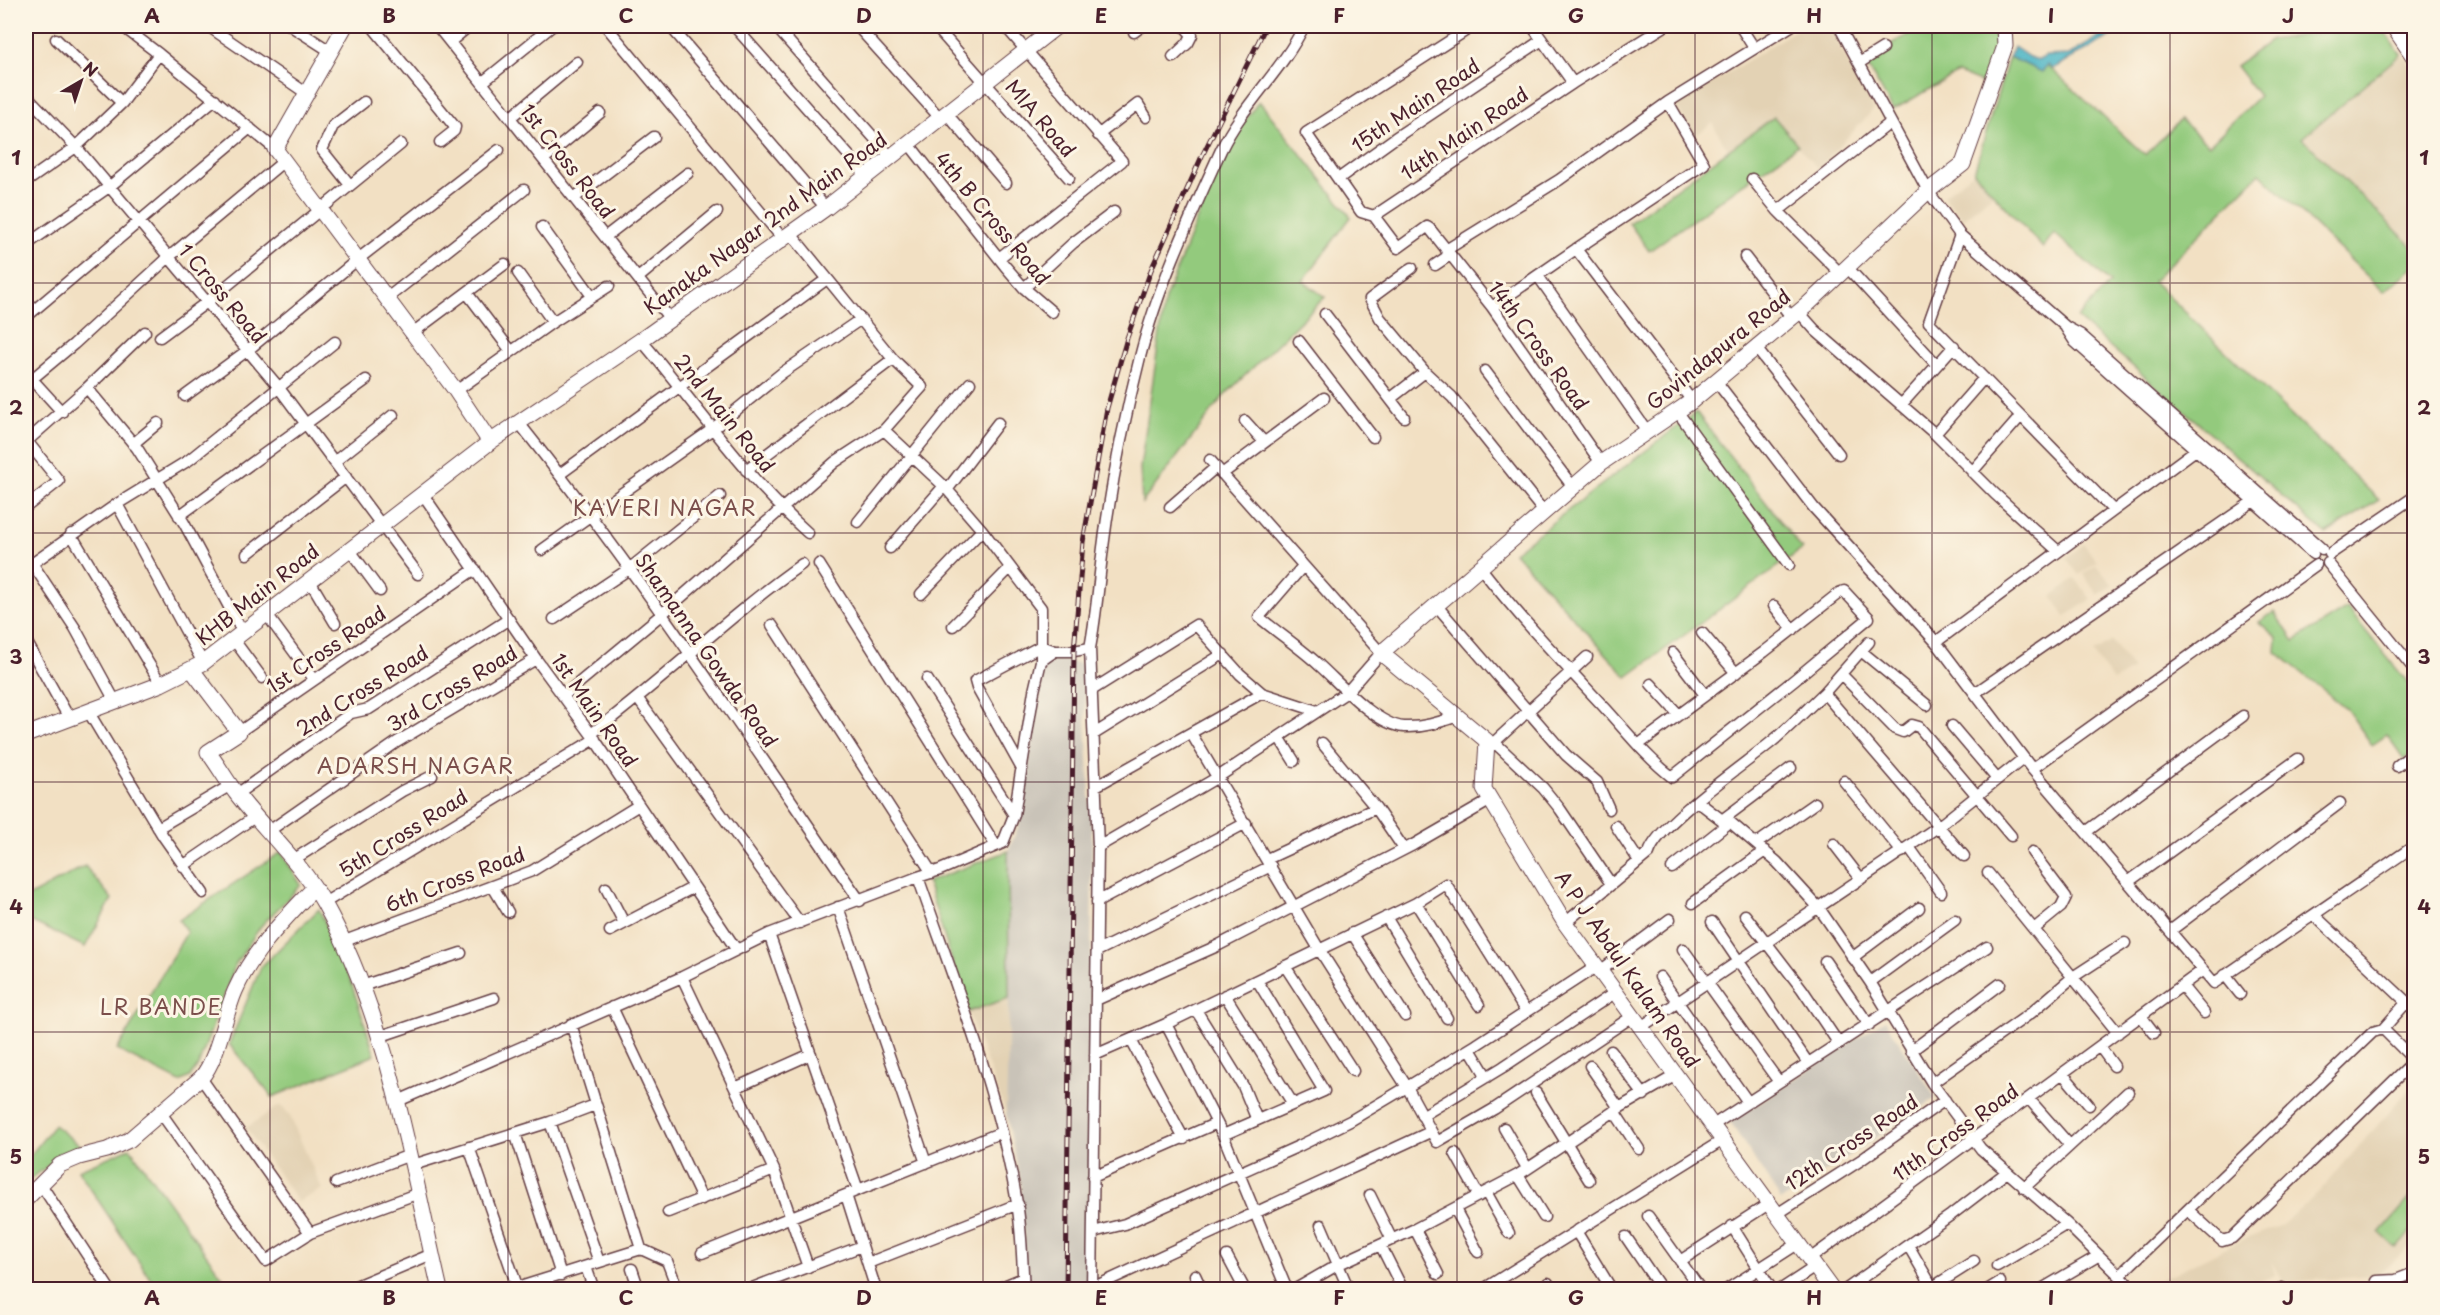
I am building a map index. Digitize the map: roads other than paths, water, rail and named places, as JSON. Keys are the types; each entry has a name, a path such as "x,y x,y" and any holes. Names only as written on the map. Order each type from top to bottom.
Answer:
{"street":[{"path":"122,26 250,128 279,155 411,334 456,391 490,442"},
{"path":"208,26 306,93"},
{"path":"291,26 330,51"},
{"path":"62,412 29,382 74,344 279,155 306,93 345,26"},
{"path":"372,26 455,127 454,131 440,142"},
{"name":"1st Cross Road","path":"437,26 670,319"},
{"path":"450,42 469,26"},
{"path":"483,82 552,26"},
{"path":"563,696 662,614 835,462 884,430 922,387 894,359 606,26"},
{"path":"670,26 826,208"},
{"path":"734,26 867,176"},
{"path":"776,26 891,157"},
{"path":"857,26 1006,183"},
{"path":"935,26 986,82"},
{"path":"999,258 1122,161 1027,48 1005,26"},
{"name":"Kanaka Nagar 2nd Main Road","path":"490,442 641,340 826,208 1057,26"},
{"path":"1173,57 1188,43 1192,35 1184,26"},
{"path":"1304,26 1287,57 1250,102 1230,131 1173,261 1144,341 1108,513 1100,592 1090,648 1098,847 1092,1289 1430,1132"},
{"path":"1448,252 1427,227 1398,248 1374,216 1361,212 1306,133 1473,26"},
{"path":"1532,26 1573,82"},
{"name":"14th Main Road","path":"1374,216 1573,82 1665,26"},
{"path":"1740,26 1754,48"},
{"path":"1435,265 1448,252 1559,180 1668,102 1791,26"},
{"path":"1839,26 1928,191 1960,236 2066,327 2075,342 2201,446 2322,557 2415,669"},
{"name":"Govindapura Road","path":"1381,652 1601,463 1692,401 1796,315 1928,191 1963,164 2005,46 2004,26"},
{"path":"2393,26 2415,57"},
{"path":"56,39 122,103"},
{"name":"15th Main Road","path":"1338,180 1395,138 1542,40"},
{"path":"1859,63 1883,48"},
{"path":"26,165 30,179 76,147 122,103 159,54"},
{"path":"511,117 577,62"},
{"name":"MIA Road","path":"986,82 1069,178"},
{"name":"1 Cross Road","path":"26,95 76,147 278,386 418,574"},
{"path":"26,245 109,187 214,99"},
{"path":"350,184 322,150 333,126 364,102"},
{"path":"1492,307 1704,164 1668,102"},
{"path":"1098,135 1138,105 1146,117"},
{"path":"544,159 600,113"},
{"path":"1778,211 1890,123"},
{"path":"26,318 250,128"},
{"path":"574,198 654,137"},
{"path":"160,337 207,302 401,144"},
{"name":"4th B Cross Road","path":"909,144 1024,288 1052,312"},
{"path":"185,396 248,350 357,260 499,150"},
{"path":"605,237 688,173"},
{"path":"1752,179 1778,211 1843,270 1937,365"},
{"path":"386,299 524,190"},
{"path":"638,278 717,212"},
{"path":"1024,288 1073,243 1114,212"},
{"path":"542,227 592,296"},
{"path":"1960,236 1929,322 2113,510"},
{"path":"1576,249 1692,401"},
{"name":"14th Cross Road","path":"1448,252 1492,307 1601,463"},
{"path":"1745,257 1796,315 1935,434 2058,551"},
{"path":"411,334 505,264"},
{"path":"1412,268 1370,299 1380,318 1425,372 1452,397 1544,512"},
{"path":"518,273 553,322"},
{"path":"1538,276 1647,431"},
{"path":"560,474 827,279"},
{"path":"456,391 609,285"},
{"path":"466,292 511,351"},
{"path":"1325,314 1404,417"},
{"path":"542,550 714,428 782,373 861,320"},
{"path":"26,506 59,482 26,441 62,412 145,332"},
{"name":"2nd Main Road","path":"641,340 746,470 781,509 808,533"},
{"path":"1299,341 1373,437"},
{"path":"116,701 75,628 29,565 71,534 157,481 204,448 335,342"},
{"path":"1901,405 1954,346"},
{"path":"1756,348 1839,454"},
{"path":"746,470 894,359"},
{"path":"1485,370 1573,487"},
{"path":"1390,399 1425,372"},
{"path":"1935,434 1984,378"},
{"path":"179,516 306,426 366,380"},
{"path":"1716,381 1814,507 1936,642 2032,768 2214,983 2415,846"},
{"path":"858,522 970,383"},
{"path":"87,388 133,444 179,516 238,637 262,678"},
{"path":"1170,507 1216,467 1264,442 1324,398"},
{"path":"1677,411 1789,565"},
{"path":"334,462 393,415"},
{"path":"1972,471 2020,417"},
{"path":"1245,421 1264,442"},
{"path":"133,444 158,423"},
{"name":"Shamanna Gowda Road","path":"519,423 560,474 662,614 860,901"},
{"path":"890,548 946,488 998,423"},
{"path":"398,1101 682,976 769,934 838,907 860,901 1004,843 1014,815 1041,661 1041,608 946,488 884,430"},
{"name":"KHB Main Road","path":"26,734 161,684 197,667 490,442"},
{"path":"1936,642 2201,446"},
{"path":"1216,467 1381,652 1487,741 1490,746 1543,788 1611,884"},
{"path":"248,554 346,477"},
{"name":"1st Main Road","path":"422,493 536,659 593,736 736,949"},
{"path":"554,619 628,569 720,496"},
{"path":"1975,693 2258,497"},
{"path":"2032,768 2322,557 2415,497"},
{"path":"117,504 197,667 239,732 208,752 234,790 269,831 324,903 362,986 398,1101 440,1290"},
{"path":"921,594 981,530"},
{"path":"71,534 161,684"},
{"path":"350,549 380,591"},
{"name":"5th Cross Road","path":"324,903 593,736 689,652 761,593 802,564"},
{"path":"819,564 996,846"},
{"path":"1303,566 1259,617 1378,716 1402,727 1426,726 1458,716"},
{"path":"1480,567 1517,614 1653,763 1672,777 1869,618 1844,591 1638,745"},
{"path":"953,626 1010,568"},
{"name":"1st Cross Road","path":"239,732 475,569"},
{"path":"310,581 335,623"},
{"path":"1436,606 1566,755 1598,782 1609,809"},
{"path":"1774,606 1793,630"},
{"path":"267,615 314,679"},
{"name":"2nd Cross Road","path":"158,828 234,790 351,713 369,709 509,619"},
{"path":"772,625 932,873"},
{"path":"1092,690 1196,625 1240,674 1262,693 1317,711"},
{"path":"1702,633 1736,673"},
{"path":"26,641 69,718"},
{"path":"1022,769 975,681 1041,646 1055,651 1090,648"},
{"path":"1565,923 1649,853 1652,843 1697,801 1771,743 1824,693 1865,646 1927,705"},
{"path":"1041,661 1055,651"},
{"path":"1098,847 1218,777 1347,692 1381,652"},
{"path":"1673,653 1706,696"},
{"path":"1094,734 1223,654"},
{"path":"1490,746 1587,657"},
{"name":"3rd Cross Road","path":"269,831 397,742 536,659"},
{"path":"1841,674 1895,729 1903,732 1912,725 1919,728 2011,836"},
{"path":"927,679 1014,815"},
{"path":"1651,684 1678,715"},
{"path":"1096,786 1262,693"},
{"path":"1824,693 1964,856"},
{"path":"638,699 800,923"},
{"path":"88,711 158,828 203,893"},
{"path":"2086,832 2243,716"},
{"path":"1952,726 1997,779"},
{"path":"1191,734 1319,949 1407,1087 1437,1142 1739,963 1939,826 2024,758"},
{"path":"1279,737 1294,761"},
{"path":"1322,743 1376,808 1404,849"},
{"name":"A P J Abdul Kalam Road","path":"1490,746 1484,789 1565,923 1832,1290"},
{"path":"2397,766 2415,753"},
{"path":"2128,882 2298,759"},
{"path":"1672,868 1791,768"},
{"path":"292,860 402,791 432,776"},
{"path":"1844,781 1941,892"},
{"path":"1096,1000 1215,947 1404,849 1491,800"},
{"path":"1697,801 1760,847 1803,889 1819,908 1870,982 1932,1083 1974,1139 2024,1188 2067,1224 2134,1290"},
{"path":"1693,903 1815,803"},
{"path":"2170,931 2340,803"},
{"name":"6th Cross Road","path":"342,942 532,871 639,805"},
{"path":"1096,951 1376,808"},
{"path":"183,866 256,816"},
{"path":"1097,902 1246,823"},
{"path":"1616,826 1640,861"},
{"path":"1834,844 1861,879"},
{"path":"2032,852 2066,897 2061,907 2034,929"},
{"path":"1988,873 2118,1033"},
{"path":"918,877 966,1015 1002,1132 1018,1204 1023,1284 994,1290"},
{"path":"1095,1055 1196,1010 1416,903 1446,884 1526,1012"},
{"path":"493,886 508,912"},
{"path":"610,931 694,887"},
{"path":"26,1199 60,1165 69,1160 118,1146 138,1133 201,1077 210,1065 234,993 252,958 270,934 314,888"},
{"path":"606,888 624,923"},
{"path":"1416,903 1479,1005"},
{"path":"838,907 926,1163"},
{"path":"1852,958 1920,908"},
{"path":"1745,915 1802,989 1839,1044"},
{"path":"2121,1276 2373,1032 2383,1029 2411,1006 2314,915"},
{"path":"1386,917 1447,1018"},
{"path":"1093,1232 1125,1224 1350,1121 1470,1049 1598,968 1670,919"},
{"path":"1870,982 1955,920"},
{"path":"1712,922 1808,1063"},
{"path":"1352,933 1405,1016"},
{"path":"769,934 858,1190"},
{"path":"1932,1083 2031,1013 2073,977 2125,943"},
{"path":"1713,1125 1987,947"},
{"path":"1683,949 1779,1082"},
{"path":"362,986 460,953"},
{"path":"1825,961 1869,1025"},
{"path":"1285,966 1353,1071"},
{"name":"11th Cross Road","path":"1780,1290 1974,1139 2203,970"},
{"path":"2225,975 2240,994"},
{"path":"682,976 774,1170 808,1267"},
{"path":"1660,977 1748,1102"},
{"path":"1223,1135 1324,1091 1257,980"},
{"path":"1911,1051 2000,984"},
{"path":"2181,986 2204,1013"},
{"path":"1422,1116 1487,1077 1616,992"},
{"path":"1225,995 1293,1104"},
{"path":"378,1037 494,998"},
{"path":"612,1007 702,1199"},
{"path":"1196,1010 1243,1086 1257,1120"},
{"path":"2141,1016 2154,1033"},
{"path":"571,1024 641,1249"},
{"path":"1166,1024 1223,1135 1287,1290"},
{"path":"2188,1210 2222,1241 2232,1238 2409,1066 2409,1056 2383,1029"},
{"path":"1131,1040 1184,1139"},
{"path":"2100,1047 2114,1066"},
{"path":"1470,1049 1487,1077"},
{"path":"1611,1051 1644,1095"},
{"path":"735,1088 811,1054"},
{"path":"1590,1066 1639,1149"},
{"path":"2063,1074 2089,1105"},
{"path":"1294,1290 1339,1264 1455,1209 1523,1171 1616,1109 1676,1075"},
{"path":"201,1077 310,1233"},
{"path":"2024,1188 2128,1092"},
{"path":"1536,1093 1588,1180"},
{"path":"2029,1099 2067,1142"},
{"name":"12th Cross Road","path":"1680,1261 1732,1226 1773,1209 1861,1160 1944,1100"},
{"path":"336,1183 411,1160 469,1148 595,1105"},
{"path":"161,1113 266,1261 310,1233 419,1193"},
{"path":"550,1122 600,1262"},
{"path":"1093,1177 1217,1123"},
{"path":"1504,1128 1544,1217"},
{"path":"702,1253 1002,1132"},
{"path":"515,1133 561,1275"},
{"path":"1482,1290 1497,1286 1576,1231 1723,1140"},
{"path":"469,1148 515,1285 520,1287 641,1249 667,1261 678,1290"},
{"path":"1455,1153 1509,1233"},
{"path":"668,1212 774,1170"},
{"path":"1845,1290 2007,1172"},
{"path":"40,1183 111,1290"},
{"path":"846,1195 876,1290"},
{"path":"1370,1196 1392,1240"},
{"path":"868,1263 1018,1204"},
{"path":"1455,1209 1478,1252"},
{"path":"1648,1216 1701,1290"},
{"path":"1997,1266 2067,1224"},
{"path":"1321,1225 1349,1290"},
{"path":"1732,1226 1772,1290"},
{"path":"1415,1229 1438,1274"},
{"path":"1576,1231 1612,1290"},
{"path":"1626,1237 1662,1290"},
{"path":"1726,1290 1799,1243"},
{"path":"1908,1245 1934,1288 1974,1261"},
{"path":"747,1290 862,1246"},
{"path":"1381,1246 1403,1290"},
{"path":"346,1290 432,1254"},
{"path":"1227,1256 1245,1290"},
{"path":"2040,1290 2098,1256"},
{"path":"586,1267 594,1290"},
{"path":"632,1269 639,1290"},
{"path":"2376,1281 2396,1280 2415,1273"},
{"path":"1195,1275 1202,1290"},
{"path":"1987,1290 2000,1282"}],"water":[{"path":"2119,26 2129,26 2052,69 2047,65 2042,72 2009,57 2014,47 2029,57 2039,60 2046,56 2069,55"}],"railway":[{"path":"1066,1290 1074,651 1083,542 1107,408 1127,338 1151,270 1202,156 1266,26"}],"district":[{"name":"KAVERI NAGAR","path":"665,507"},
{"name":"ADARSH NAGAR","path":"416,765"},
{"name":"LR BANDE","path":"161,1006"}]}
